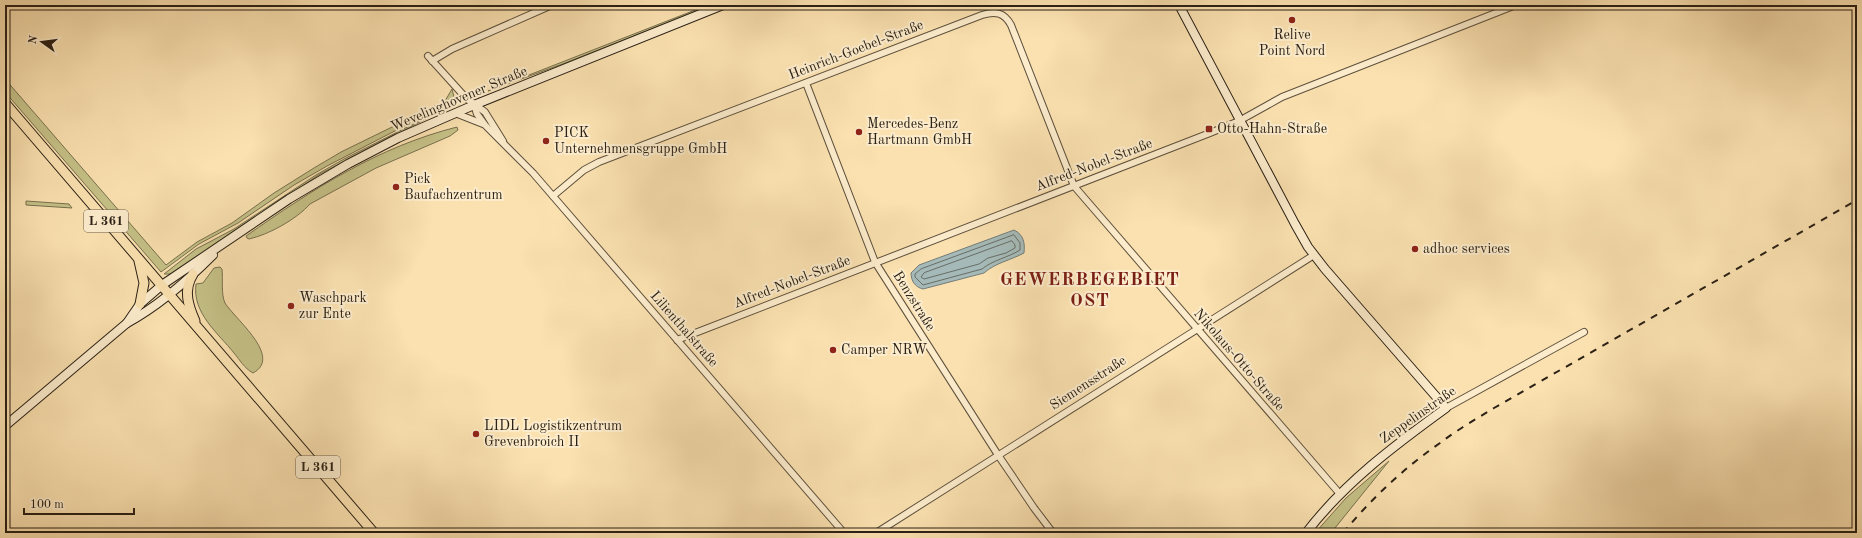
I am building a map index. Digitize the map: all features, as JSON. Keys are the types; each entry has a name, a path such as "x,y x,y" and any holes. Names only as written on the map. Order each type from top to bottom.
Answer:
{"main road":[{"name":"L 361","path":"5,103 374,533"},
{"name":"L 361","path":"138,258 144,283 140,304"},
{"name":"L 361","path":"193,274 188,285 187,297 200,330"}],"street":[{"name":"Lilienthalstraße","path":"504,142 490,118 474,104 430,58 552,5"},
{"name":"Wevelinghovener Straße","path":"127,323 140,304 162,286 270,211 327,175 398,138 474,104 723,5"},
{"path":"1179,5 1240,121 1314,255 1446,408"},
{"name":"Alfred-Nobel-Straße","path":"677,340 1240,121 1282,97 1516,5"},
{"name":"Heinrich-Goebel-Straße","path":"553,196 584,170 599,162 992,12 1000,13 1007,18 1011,26 1074,186"},
{"name":"Benzstraße","path":"806,83 875,262 998,455 1053,533"},
{"name":"Lilienthalstraße","path":"474,104 477,114 485,125 504,142 553,196 844,533"},
{"name":"Lilienthalstraße","path":"455,113 485,125"},
{"name":"Nikolaus-Otto-Straße","path":"1074,186 1340,494"},
{"name":"Wevelinghovener Straße","path":"127,323 193,274 220,247"},
{"name":"Siemensstraße","path":"876,533 1196,328 1314,255"},
{"path":"5,426 127,323"},
{"name":"Zeppelinstraße","path":"1306,533 1340,494 1382,456 1446,408 1584,332"}],"shaded area":[{"path":"708,5 713,5 560,65 488,91"},
{"path":"5,79 166,265 197,242 232,223 274,193 341,152 445,101 452,89 454,97 451,102 327,166 294,185 238,223 199,244 161,272 5,92"},
{"path":"439,111 320,174 178,270 171,274 164,274 196,249 234,229 316,175 344,159"},
{"path":"457,127 458,130 450,136 376,168 310,204 298,215 282,226 257,237 247,238 246,236 296,202 347,171 400,146 428,135"},
{"path":"26,201 69,204 72,208 26,205"},
{"path":"220,267 222,269 225,303 254,338 260,348 263,358 261,366 253,373 245,366 214,330 202,313 198,304 196,284 203,283 214,268"},
{"path":"1389,461 1331,533 1315,533 1346,498"}],"water":[{"path":"1014,230 1022,237 1024,253 998,264 984,273 923,289 918,287 912,279 911,273 919,265"}],"railway":[{"path":"1343,533 1365,508 1401,473 1446,438 1494,408 1857,200"}],"place":[{"name":"Relive Point Nord","path":"1292,20"},
{"name":"Otto-Hahn-Straße","path":"1209,129"},
{"name":"Mercedes-Benz Hartmann GmbH","path":"859,132"},
{"name":"PICK Unternehmensgruppe GmbH","path":"546,141"},
{"name":"Pick Baufachzentrum","path":"396,187"},
{"name":"adhoc services","path":"1415,249"},
{"name":"Waschpark zur Ente","path":"291,306"},
{"name":"Camper NRW","path":"833,350"},
{"name":"LIDL Logistikzentrum Grevenbroich II","path":"476,434"}],"district":[{"name":"GEWERBEGEBIET OST","path":"1090,290"}]}
